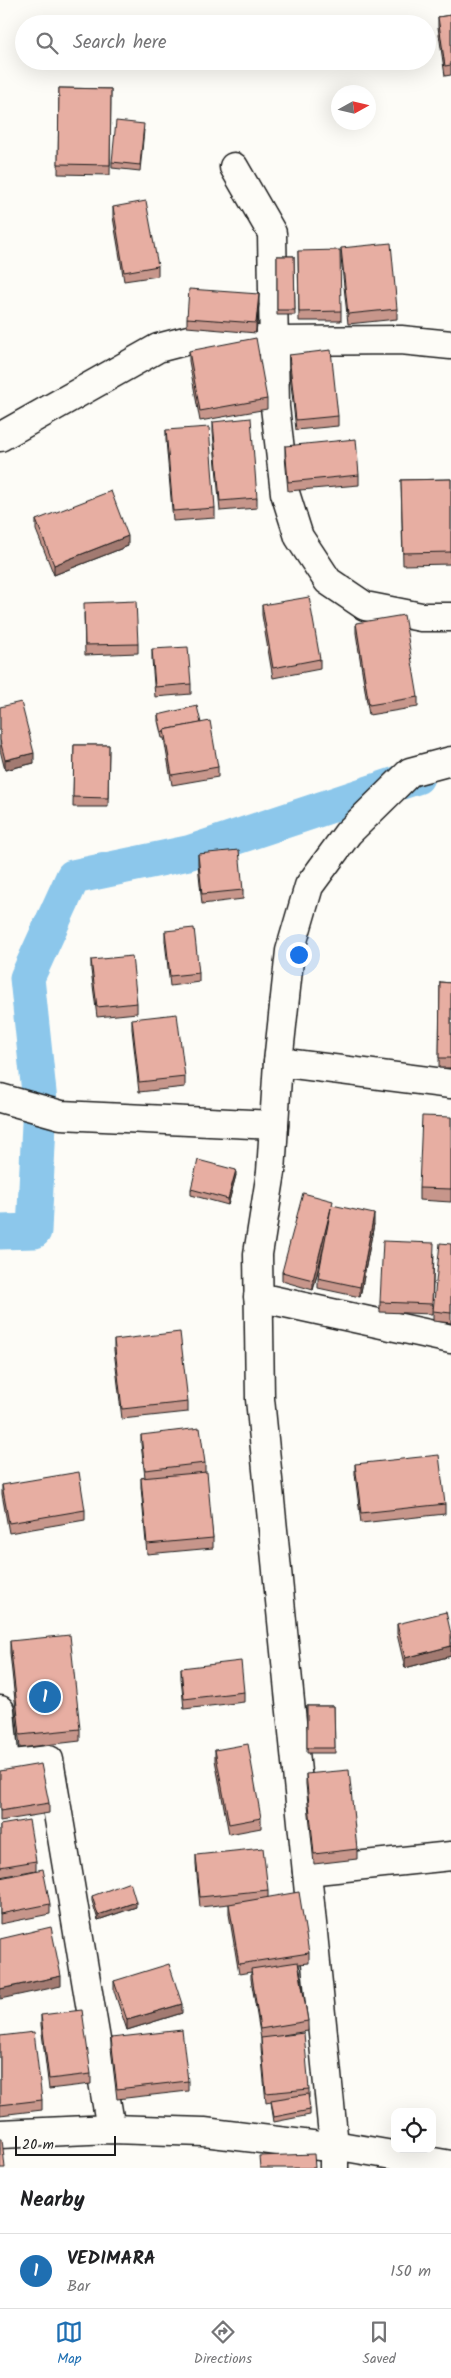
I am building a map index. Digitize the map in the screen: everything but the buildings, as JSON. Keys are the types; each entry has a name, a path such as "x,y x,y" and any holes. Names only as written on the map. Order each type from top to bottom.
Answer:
{"street":[{"path":"234,167 272,234 276,407 285,492 299,537 328,581 365,606 421,617 451,617"},
{"path":"0,437 158,348 200,337 275,340 401,340 451,344"},
{"path":"334,2157 260,1399 258,1254 271,1172 278,1062 290,951 309,886 348,833 410,772 451,761"},
{"path":"278,1062 451,1084"},
{"path":"0,1098 61,1115 274,1125"},
{"path":"258,1297 451,1339"},
{"path":"0,1710 6,1765 49,1760 111,2129"},
{"path":"307,1871 451,1856"},
{"path":"0,2134 111,2129 204,2132 320,2146 334,2157 451,2164"}],"waterway":[{"path":"0,1232 34,1231 40,1102 27,978 73,877 188,853 417,777"}],"place":[{"name":"VEDIMARA","path":"45,1697"}]}
